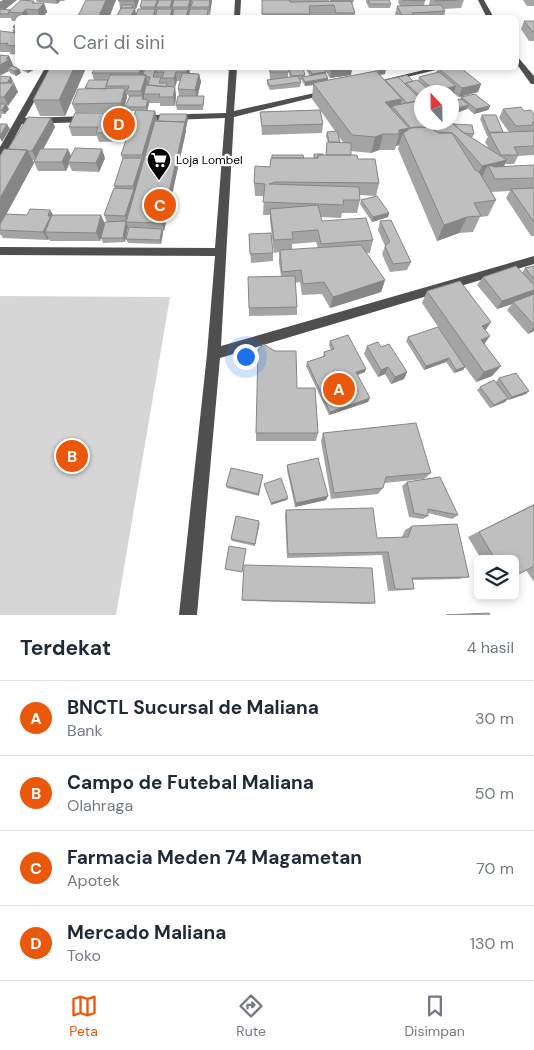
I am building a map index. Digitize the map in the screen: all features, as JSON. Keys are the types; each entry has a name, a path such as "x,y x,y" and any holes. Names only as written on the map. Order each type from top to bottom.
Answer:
{"street":[{"path":"237,15 238,0"},
{"path":"481,0 490,15"},
{"path":"519,61 534,82"},
{"path":"0,155 48,70"},
{"path":"188,615 214,354 233,70"},
{"path":"364,85 431,70"},
{"path":"18,121 230,115 335,91"},
{"path":"0,252 220,252"},
{"path":"214,354 534,260"}],"shaded area":[{"path":"0,296 170,297 116,615 0,615"}],"building":[{"path":"21,0 34,1 32,3 44,3 38,10 26,9 22,13 8,12"},
{"path":"86,0 106,0 99,15 78,15"},
{"path":"142,0 157,0 155,7 140,7"},
{"path":"159,0 172,0 170,7 156,7"},
{"path":"174,0 190,0 188,7 172,7"},
{"path":"193,0 210,0 209,7 191,7"},
{"path":"262,0 289,0 290,2 351,1 355,13 336,13 334,5 309,6 310,14 262,14"},
{"path":"353,0 353,2 331,1"},
{"path":"368,0 389,0 391,4 370,4"},
{"path":"122,5 133,5 132,8 121,8"},
{"path":"441,5 445,11 412,13 413,15 402,15 397,6"},
{"path":"121,8 135,8 132,15 118,15"},
{"path":"0,9 11,10 8,12 9,14 0,14"},
{"path":"138,9 155,9 154,15 136,15"},
{"path":"157,9 172,9 171,15 156,15"},
{"path":"174,9 188,9 187,15 173,15"},
{"path":"190,9 208,9 207,15 189,15"},
{"path":"524,21 534,21 534,32 533,32"},
{"path":"0,31 15,33 15,46 6,45 8,43 0,44"},
{"path":"0,55 9,56 6,59 10,59 0,65"},
{"path":"13,66 16,70 14,71 7,68"},
{"path":"49,70 73,70 59,100 33,100"},
{"path":"94,70 140,70 139,73 92,73"},
{"path":"144,70 155,70 153,77 161,77 159,83 167,83 166,87 148,85 150,77 143,75"},
{"path":"156,70 187,70 186,72 176,72 174,78 162,78 164,72 155,72"},
{"path":"270,70 288,70 289,72 270,72"},
{"path":"290,70 304,70 305,75 291,76"},
{"path":"309,70 324,70 326,72 312,74"},
{"path":"440,70 464,70 481,84 462,88"},
{"path":"376,71 402,99 385,102 409,128 399,130 399,134 383,134 375,137 352,135 313,83"},
{"path":"439,72 455,85 428,85 419,77"},
{"path":"182,73 199,74 195,90 178,89"},
{"path":"325,73 328,78 305,82 302,77"},
{"path":"110,75 146,75 141,91 127,91 129,86 106,86"},
{"path":"407,75 413,81 405,84 398,77"},
{"path":"0,76 11,77 7,83 0,83"},
{"path":"298,76 301,82 270,86 267,80"},
{"path":"398,77 414,93 414,102 407,103 385,80"},
{"path":"89,80 108,80 106,89 85,88"},
{"path":"417,80 423,85 414,85 414,90 406,83"},
{"path":"0,83 14,83 4,97 0,97"},
{"path":"146,85 175,87 173,97 159,97 160,94 144,94"},
{"path":"125,88 121,103 72,104 78,89"},
{"path":"475,94 490,106 476,109 461,97"},
{"path":"130,96 143,96 142,99 148,100 146,107 125,107"},
{"path":"178,96 204,96 203,105 176,105"},
{"path":"459,99 461,99 469,105 459,108"},
{"path":"414,102 414,128 411,128 392,106"},
{"path":"0,104 6,104 2,110 0,110"},
{"path":"521,107 524,111 531,110 534,114 533,125 516,126 503,109"},
{"path":"136,110 155,111 142,155 121,155"},
{"path":"320,110 323,124 262,126 260,112"},
{"path":"75,113 132,113 128,126 122,126 120,132 96,133 98,127 69,127"},
{"path":"160,114 187,114 185,123 158,121"},
{"path":"482,115 496,115 503,132 489,132"},
{"path":"28,117 51,118 32,151 8,149"},
{"name":"Loja Lombel","path":"155,121 185,122 162,223 126,222"},
{"path":"0,124 7,124 0,136"},
{"path":"459,124 472,125 474,134 464,133 459,129"},
{"path":"414,127 414,130 434,130 452,133 496,200 474,203 481,216 467,217 444,225 403,133"},
{"path":"459,129 507,160 482,166 455,135 452,133 439,133 434,130"},
{"path":"337,131 340,142 329,142 327,132"},
{"path":"534,131 534,146 514,147 518,155 501,155 489,133"},
{"path":"327,142 351,143 351,155 326,155"},
{"path":"75,148 102,149 96,163 68,162"},
{"path":"4,149 27,150 0,198 0,156"},
{"path":"40,149 68,149 62,162 34,162"},
{"path":"314,154 323,155 318,155 318,158 315,158"},
{"path":"272,155 303,155 304,158 272,158"},
{"path":"318,155 357,155 358,159 375,159 379,183 276,182 269,184 359,187 360,200 343,200 344,205 263,202 265,184 254,183 255,166 270,167 271,158 318,158"},
{"path":"123,158 142,158 133,186 114,186"},
{"path":"488,165 495,167 534,165 534,178 495,179"},
{"path":"114,188 134,189 125,216 104,215"},
{"path":"534,188 534,222 511,189"},
{"path":"377,196 389,213 373,217 361,200"},
{"path":"318,205 322,221 366,218 373,240 321,244 318,230 292,232 293,239 274,240 270,209"},
{"path":"30,209 50,210 48,216 51,216 43,232 0,230 0,224 6,214 27,215"},
{"path":"52,215 101,215 96,233 45,232"},
{"path":"391,220 411,262 393,264 385,246 390,242 380,221"},
{"path":"126,221 123,238 101,238 105,222"},
{"path":"129,227 162,229 160,240 126,239"},
{"path":"271,233 273,253 250,254 249,234"},
{"path":"361,245 385,280 333,297 324,282 303,284 301,270 282,272 280,250"},
{"path":"516,266 534,285 534,290 502,301 483,277"},
{"path":"534,266 534,279 525,268"},
{"path":"295,276 297,307 249,308 248,277"},
{"path":"460,281 491,322 482,326 490,336 481,340 501,366 484,372 427,291"},
{"path":"534,294 534,325 513,302"},
{"path":"438,327 465,367 456,370 449,358 426,366 408,337"},
{"path":"348,335 366,369 356,372 370,398 330,412 307,362 325,356 324,352 334,349 330,341"},
{"path":"378,342 381,347 389,344 407,372 395,377 388,367 381,370 367,346"},
{"path":"263,344 275,351 296,351 297,388 315,388 318,433 256,433 258,350"},
{"path":"516,373 529,391 512,397 499,378"},
{"path":"494,380 508,398 494,405 480,387"},
{"path":"416,423 431,473 386,477 383,488 334,493 323,433"},
{"path":"318,458 328,496 296,503 287,465"},
{"path":"231,468 263,475 258,494 226,486"},
{"path":"440,477 458,515 428,509 428,516 414,513 407,482"},
{"path":"281,478 288,498 271,503 264,484"},
{"path":"534,505 534,566 519,574 519,555 493,555 479,532"},
{"path":"373,508 377,538 408,537 412,526 457,524 469,577 412,578 414,589 395,589 388,552 288,554 286,510"},
{"path":"236,516 259,521 255,544 231,539"},
{"path":"229,546 246,549 242,572 225,569"},
{"path":"244,565 372,568 375,603 242,600"},
{"path":"489,613 490,615 446,615"}],"place":[{"name":"Mercado Maliana","path":"119,124"},
{"name":"Loja Lombel","path":"159,181"},
{"name":"Farmacia Meden 74 Magametan","path":"160,205"},
{"name":"BNCTL Sucursal de Maliana","path":"339,389"},
{"name":"Campo de Futebal Maliana","path":"72,456"}]}
